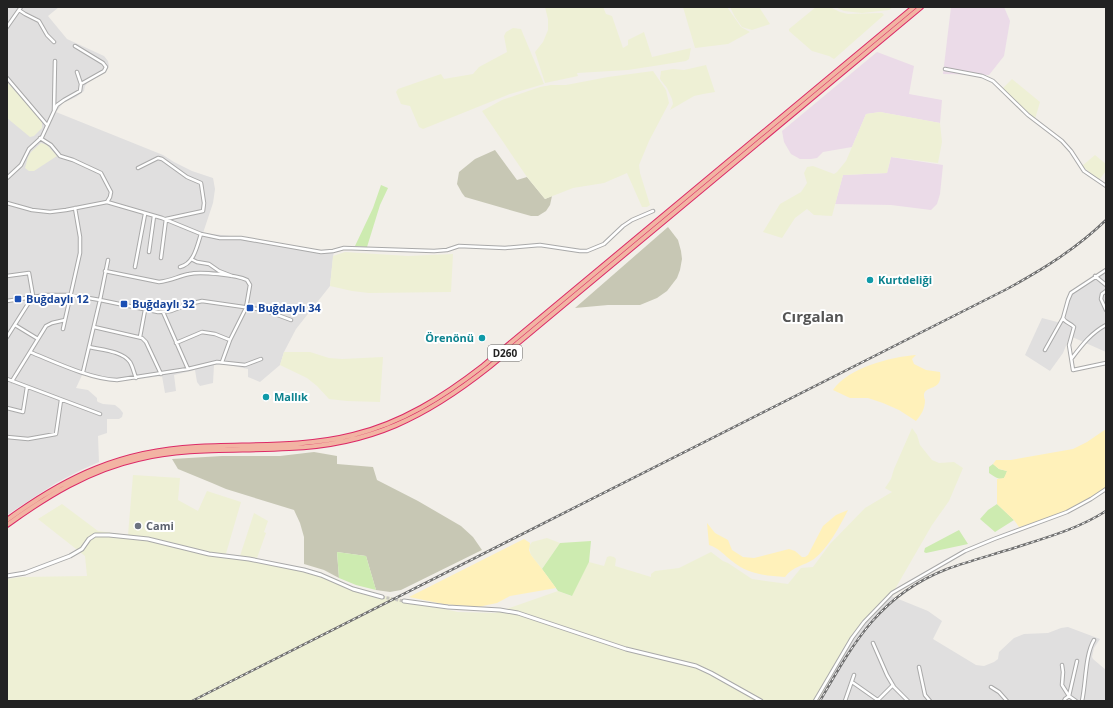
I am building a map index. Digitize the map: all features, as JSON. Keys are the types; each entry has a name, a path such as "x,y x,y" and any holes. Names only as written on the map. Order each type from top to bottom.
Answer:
{"highway":[{"name":"D260","path":"7,520 32,502 66,482 98,466 122,458 190,447 300,443 334,439 363,433 401,419 425,406 483,366 914,7"},
{"name":"D260","path":"7,525 42,501 71,484 99,471 128,462 183,452 290,448 336,443 381,432 429,409 460,389 489,367 921,7"}],"street":[{"path":"7,27 20,8 39,21 47,35 54,42"},
{"path":"75,46 103,63 106,67 81,84"},
{"path":"54,110 55,62"},
{"path":"945,69 982,76 992,81 1028,115 1065,144 1084,170 1106,186"},
{"path":"7,178 20,165 32,146 40,138 54,110 64,100 79,92 81,84 77,72"},
{"path":"7,78 47,125"},
{"path":"40,138 51,145 60,156 73,160 101,173 111,192 107,202"},
{"path":"138,168 161,158 186,177 201,184 204,202 203,211 169,218 166,220"},
{"path":"7,203 32,210 57,212 107,202 166,220 202,234 220,238 241,238 321,252 344,248 434,251 447,250 459,246 505,248 540,245 580,251 590,250 600,246 623,226 653,212"},
{"path":"63,329 79,264 81,248 75,208"},
{"path":"135,267 145,214"},
{"path":"149,252 154,216"},
{"path":"161,258 166,220"},
{"path":"180,267 186,265 191,259 202,234"},
{"path":"191,259 197,262 209,264 219,272 245,279 250,283 246,308 230,340 222,362"},
{"path":"83,372 108,260"},
{"path":"1045,350 1063,318 1068,300 1072,293 1106,270"},
{"path":"105,271 159,282 195,273 232,276"},
{"path":"7,276 29,273 33,296 7,337"},
{"path":"1095,276 1106,285"},
{"path":"1106,291 1102,294 1101,299 1106,310"},
{"path":"7,301 33,296 71,295 163,312 202,301 269,311 291,320"},
{"path":"140,336 146,310"},
{"path":"163,312 188,370"},
{"path":"1063,318 1065,322 1072,325 1074,328 1069,343 1073,370 1106,363"},
{"path":"12,381 48,325 65,320"},
{"path":"15,325 38,339"},
{"path":"1072,359 1085,341 1106,325"},
{"path":"94,327 140,336 146,342 161,374"},
{"path":"176,344 202,332 215,334 230,340"},
{"path":"89,347 125,357 131,364 136,378"},
{"path":"30,352 83,372 113,380 188,370 213,362 243,365 261,359"},
{"path":"7,379 100,414"},
{"path":"7,408 23,412 27,387"},
{"path":"7,437 28,438 56,434 61,400"},
{"path":"815,701 856,633 892,593 970,549 1067,512 1091,500 1106,489"},
{"path":"7,576 25,573 70,556 82,549 89,539 99,534 148,539 209,554 249,559 304,570 321,575 353,590 382,597"},
{"path":"404,601 448,607 500,610 518,613 626,649 696,666 712,673 761,701"},
{"path":"1082,701 1086,684 1089,650 1094,640"},
{"path":"873,643 893,685 908,701"},
{"path":"1064,701 1065,698 1069,696 1077,661"},
{"path":"1062,665 1062,685 1069,696 1076,701"},
{"path":"919,667 925,695 930,701"},
{"path":"845,701 854,674"},
{"path":"852,682 878,700 893,685"},
{"path":"991,687 999,692 1007,701"}],"shaded area":[{"path":"7,7 59,7 48,16 67,39 104,56 108,61 109,66 106,72 89,81 85,86 84,91 76,97 63,103 56,112 163,155 192,171 213,178 215,189 213,203 203,233 240,237 319,250 334,249 330,286 296,329 284,352 280,365 260,382 248,377 248,369 224,364 214,365 213,383 200,386 197,382 195,370 174,375 176,391 165,393 162,376 114,382 102,380 83,373 76,388 88,390 97,398 98,402 115,405 123,413 122,417 119,419 107,419 107,433 98,436 99,462 56,483 7,515"},
{"path":"545,7 603,7 606,14 612,16 623,48 628,45 628,40 644,32 652,57 691,48 689,59 686,61 628,70 577,73 578,76 545,83 535,52 543,42 548,30 548,19"},
{"path":"683,7 727,7 741,27 750,32 728,44 695,48"},
{"path":"730,7 759,7 770,24 752,30 742,27"},
{"path":"816,7 830,7 848,14 882,13 884,15 834,59 812,51 789,31 789,29"},
{"path":"835,7 893,7 889,10 862,13 844,11"},
{"path":"951,7 1004,7 1010,21 1004,56 989,75 943,74"},
{"path":"513,28 521,29 544,84 510,94 423,129 419,127 410,106 401,104 396,92 398,89 441,74 444,79 473,74 479,67 507,52 504,36 506,32"},
{"path":"877,52 914,66 909,94 942,100 940,123 880,112 866,114 852,147 823,152 817,158 811,159 800,159 791,154 784,142 782,131"},
{"path":"706,65 715,92 694,96 670,110 673,104 672,99 667,88 660,79 661,71 673,69 684,70"},
{"path":"653,71 666,90 669,103 649,141 639,165 650,205 647,207 642,207 627,173 604,183 573,188 545,199 527,177 482,111 502,100 540,87 566,85 608,77"},
{"path":"1012,79 1040,102 1035,119 1002,89"},
{"path":"7,82 42,121 42,128 34,136 30,137 7,118"},
{"path":"880,112 940,123 942,142 938,163 891,157 887,173 843,175 832,216 814,215 807,209 795,218 782,238 763,232 780,204 801,192 807,183 804,173 807,167 813,166 834,174 837,172 846,161 866,114"},
{"path":"41,143 47,145 57,156 34,171 29,171 25,168 28,157 31,152"},
{"path":"495,150 517,180 527,177 545,199 552,196 550,205 546,211 538,216 531,216 465,197 457,184 459,172 475,159"},
{"path":"1095,155 1106,164 1106,171 1099,180 1082,166"},
{"path":"891,157 943,165 940,194 937,204 931,210 891,205 835,204 843,175 887,173"},
{"path":"668,227 678,240 682,259 677,278 667,291 657,298 640,305 608,305 575,308"},
{"path":"345,252 408,256 453,254 451,292 369,293 330,286 333,256"},
{"path":"1106,269 1106,352 1070,336 1063,353 1050,371 1025,355 1042,318 1061,323 1069,295"},
{"path":"284,352 310,352 329,358 342,359 383,357 380,402 329,399 307,378 280,365"},
{"path":"912,428 917,435 920,445 932,460 939,463 954,462 963,468 949,501 932,525 891,596 859,628 818,701 7,701 7,579 21,577 87,576 85,556 38,519 62,504 98,531 128,535 133,475 180,478 178,500 198,511 207,491 241,502 225,557 316,571 353,589 458,612 495,613 558,591 571,596 589,562 604,566 607,557 610,556 616,559 615,566 651,577 651,574 655,571 679,568 711,552 752,579 788,584 801,568 813,567 830,544 865,508 892,492 885,488 891,479"},
{"path":"314,452 337,456 337,464 373,467 377,480 418,501 461,526 473,537 482,550 401,590 390,592 376,590 366,556 337,552 339,578 324,570 304,564 304,537 294,510 226,489 178,469 172,459 222,456 280,456"},
{"path":"254,513 268,521 264,532 266,533 257,558 240,556"},
{"path":"547,538 560,543 542,569 531,555 529,546 532,542"},
{"path":"891,596 928,611 942,621 933,639 976,665 984,666 994,662 998,659 999,652 1014,638 1024,634 1048,633 1068,627 1100,639 1094,648 1092,657 1106,670 1106,701 818,701 859,628"}],"green space":[{"path":"381,185 388,188 380,205 367,247 355,246 373,208"},
{"path":"993,464 999,469 1007,471 1004,478 997,478 989,473 989,467"},
{"path":"997,504 1014,520 995,532 980,519 988,510"},
{"path":"959,530 968,544 926,553 924,552 925,548"},
{"path":"591,541 589,562 572,596 558,591 542,569 560,543"},
{"path":"337,552 366,556 376,590 356,585 339,578"}],"sand":[{"path":"916,355 912,359 914,364 926,370 940,372 940,378 937,385 928,389 924,394 924,406 916,421 899,410 883,403 868,398 850,398 833,390 840,382 870,365 894,358"},
{"path":"1106,429 1106,487 1086,501 1065,512 1019,527 1014,520 997,504 997,479 1004,478 1007,471 999,469 993,464 996,460 1011,460 1073,449 1087,442"},
{"path":"848,510 824,549 814,559 795,568 785,577 750,572 713,546 709,545 707,523 715,533 728,540 732,550 743,557 754,558 789,549 795,551 802,557 805,557 808,555 823,526 836,515"},
{"path":"524,539 530,543 529,550 531,555 556,588 510,596 497,603 478,607 443,604 409,597"}],"tunnel":[{"path":"382,597 404,601"}],"railway":[{"path":"192,701 1005,290 1071,250 1106,220"},
{"path":"820,701 857,640 886,607 904,592 947,569 1038,541 1084,523 1106,511"}],"place":[{"name":"Kurtdeliği","path":"870,280"},
{"name":"Buğdaylı 12","path":"18,299"},
{"name":"Buğdaylı 32","path":"124,304"},
{"name":"Buğdaylı 34","path":"250,308"},
{"name":"Örenönü","path":"482,338"},
{"name":"Mallık","path":"266,397"},
{"name":"Cami","path":"138,526"}],"district":[{"name":"Cırgalan","path":"813,317"}]}
